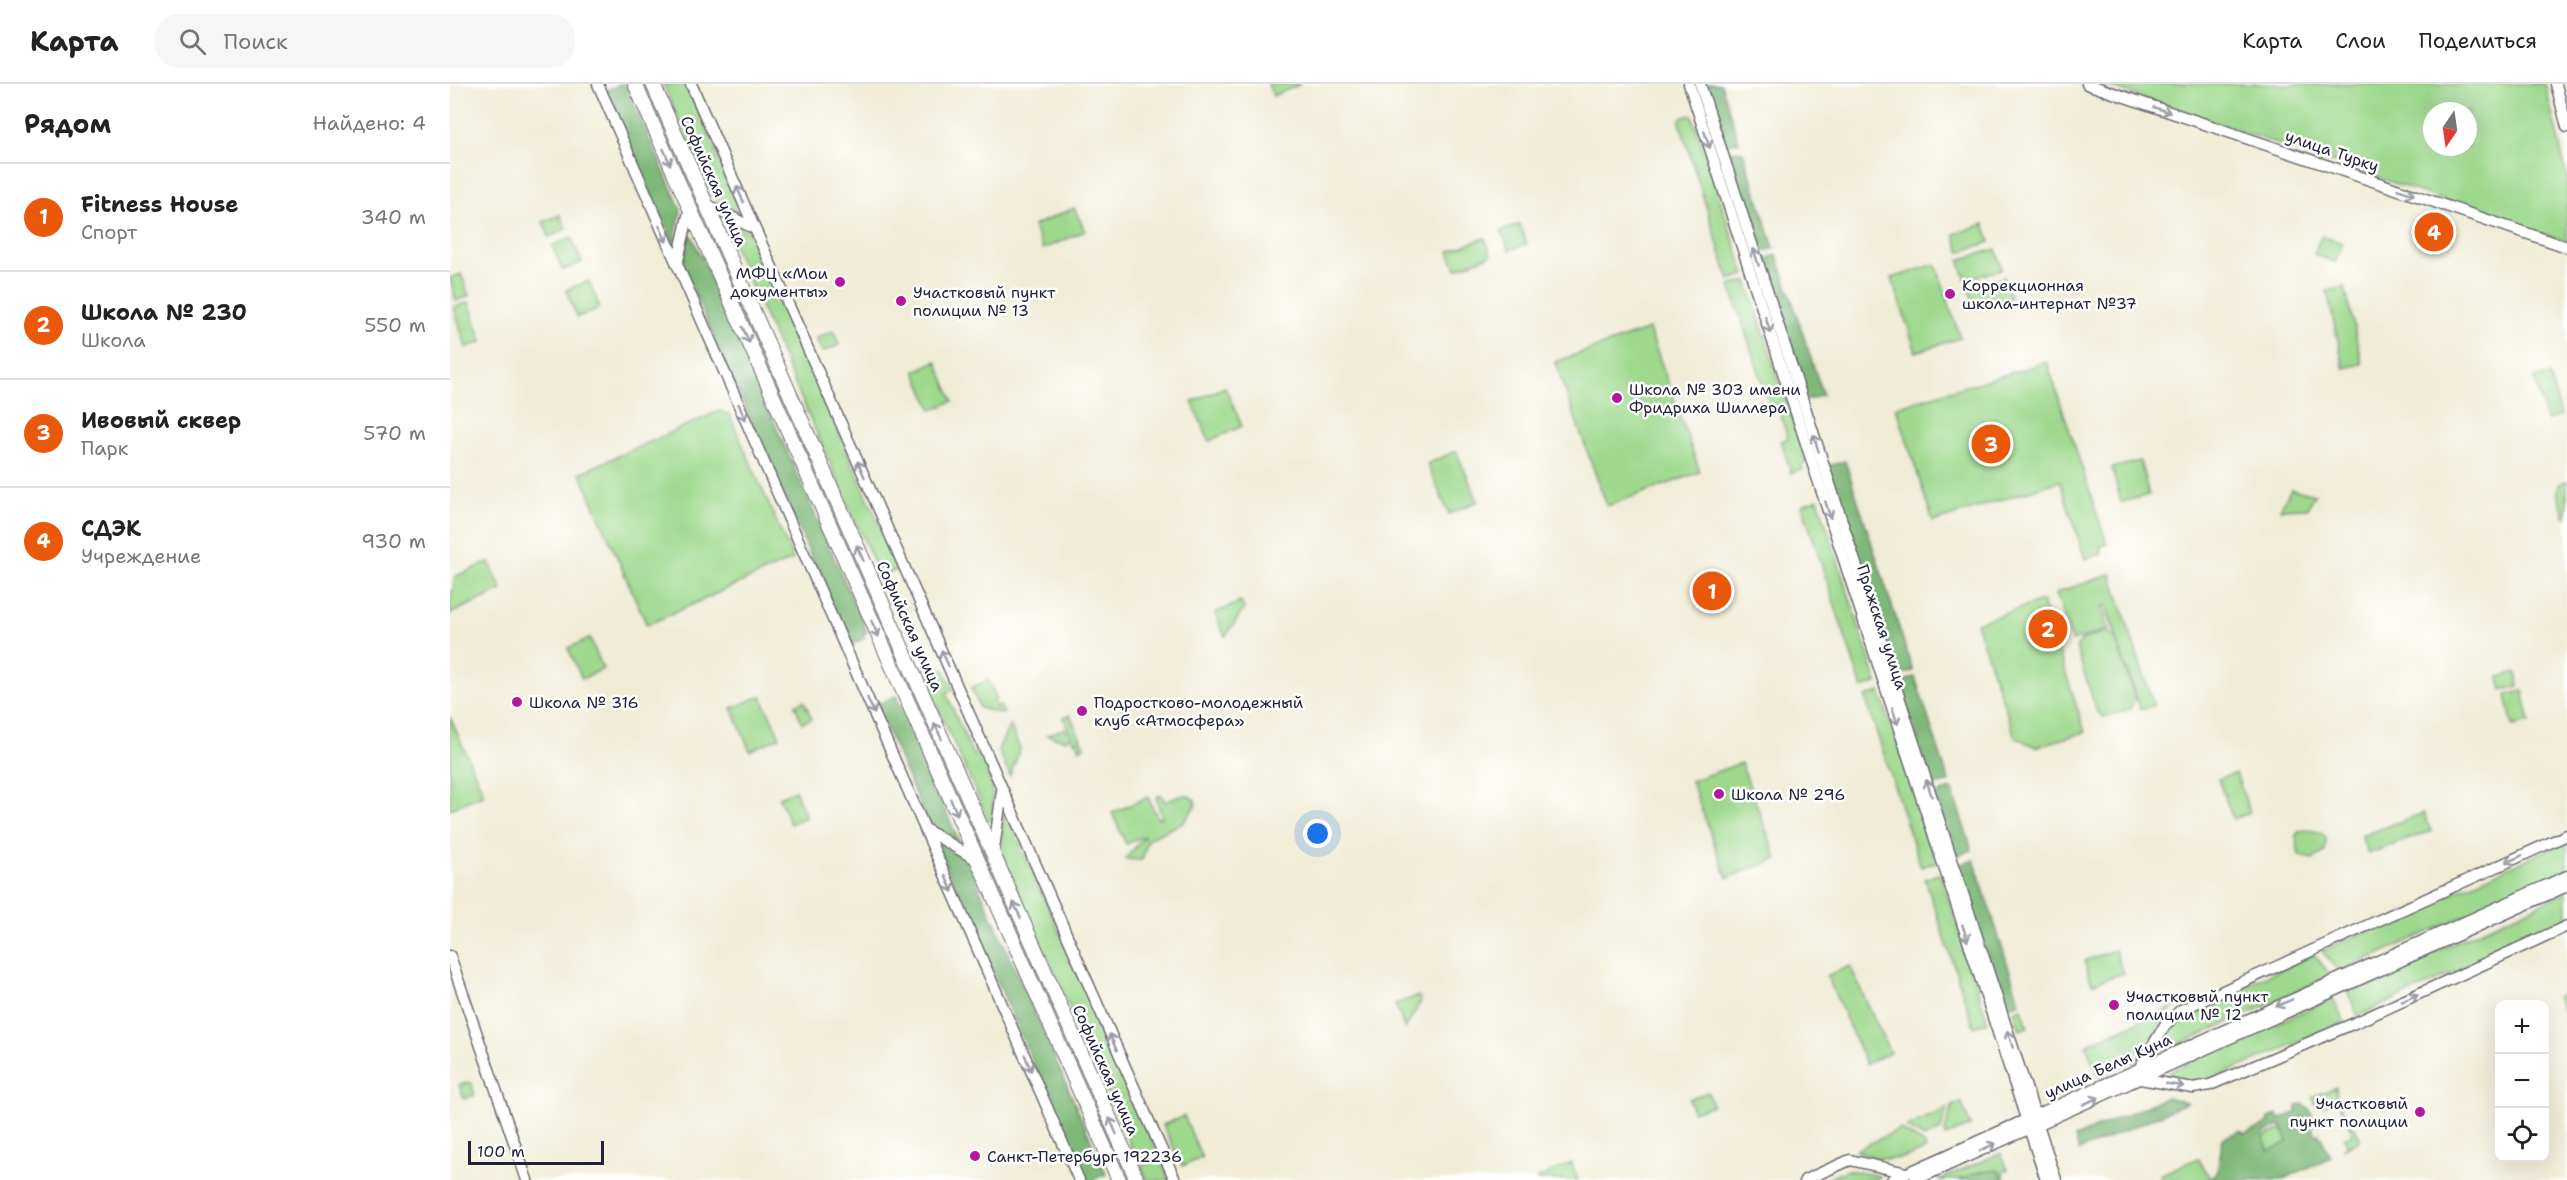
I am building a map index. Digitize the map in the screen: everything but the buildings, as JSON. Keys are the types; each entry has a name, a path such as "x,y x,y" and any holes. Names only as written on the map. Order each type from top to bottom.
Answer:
{"main road":[{"name":"Софийская улица","path":"635,84 1119,1180"},
{"name":"Софийская улица","path":"653,84 1137,1180"},
{"path":"653,125 668,118"},
{"path":"1013,940 1028,934"}],"street":[{"path":"598,84 1079,1180"},
{"path":"692,84 1174,1180"},
{"name":"Пражская улица","path":"1689,84 2032,1122 2056,1180"},
{"name":"Пражская улица","path":"1700,84 2032,1122 2046,1180"},
{"name":"улица Турку","path":"2087,84 2567,247"},
{"path":"2556,84 2567,127"},
{"path":"706,204 755,229"},
{"path":"676,265 690,207"},
{"path":"993,856 1002,788"},
{"path":"925,829 977,860"},
{"path":"2567,835 2181,1010 2165,1025 2139,1073 2193,1088 2210,1085 2357,1022 2567,926"},
{"name":"улица Белы Куна","path":"1892,1180 1911,1177 2567,876"},
{"name":"улица Белы Куна","path":"2139,1073 2567,886"},
{"path":"450,956 527,1180"},
{"path":"1806,1180 1850,1160 1911,1177"}],"green space":[{"path":"625,84 681,210 674,244 605,91"},
{"path":"663,84 686,84 741,209 739,213 726,208 712,195"},
{"path":"1268,84 1299,84 1299,85 1273,96"},
{"path":"1704,84 1721,84 1739,142 1724,145"},
{"path":"2102,84 2545,84 2567,176 2567,242"},
{"path":"1692,115 1745,275 1729,280 1680,123 1680,118"},
{"path":"1743,152 1774,248 1758,253 1726,153"},
{"path":"1074,208 1085,231 1043,249 1033,226"},
{"path":"560,215 566,229 549,237 543,222"},
{"path":"729,223 749,232 754,240 899,569 880,576 728,233"},
{"path":"1520,224 1527,244 1509,250 1501,231"},
{"path":"1984,224 1990,242 1960,252 1954,234"},
{"path":"692,236 867,632 863,634 865,638 850,645 683,267 688,238"},
{"path":"2321,236 2342,243 2335,262 2314,254"},
{"path":"571,237 582,262 563,270 552,246"},
{"path":"1485,238 1491,255 1456,269 1449,251"},
{"path":"1996,249 2002,269 1966,280 1959,260"},
{"path":"1777,255 1823,395 1807,400 1761,260"},
{"path":"1936,264 1960,338 1916,352 1892,278"},
{"path":"461,274 469,296 456,301 450,278"},
{"path":"2004,277 2011,298 1976,309 1969,289"},
{"path":"589,281 600,308 577,317 566,290"},
{"path":"1747,281 1806,463 1801,465 1803,469 1791,473 1781,441 1788,438 1777,404 1770,406 1730,286"},
{"path":"2345,287 2362,364 2344,368 2327,291"},
{"path":"469,302 482,342 466,347 454,307"},
{"path":"1649,329 1700,472 1607,506 1555,362"},
{"path":"834,331 839,345 822,352 816,338"},
{"path":"936,361 953,401 932,410 915,371"},
{"path":"2047,362 2107,544 2100,547 2102,554 2085,559 2060,481 1933,522 1896,407"},
{"path":"2550,375 2561,416 2546,420 2535,378"},
{"path":"1225,387 1242,426 1209,441 1192,402"},
{"path":"719,411 729,414 793,559 647,625 580,473"},
{"path":"1456,451 1478,501 1449,514 1427,464"},
{"path":"1845,461 1913,671 1896,676 1828,466"},
{"path":"2140,461 2149,495 2121,502 2112,468"},
{"path":"2567,481 2567,517 2564,515 2557,490 2560,483"},
{"path":"2291,489 2315,495 2307,508 2280,509"},
{"path":"1818,499 1877,683 1862,688 1802,505"},
{"path":"489,562 502,590 450,614 450,600 456,576"},
{"path":"2111,574 2154,706 2140,709 2106,606 2102,607 2109,629 2072,641 2056,593"},
{"path":"2042,601 2085,732 2036,747 2015,737 1976,623"},
{"path":"1241,602 1244,609 1225,637 1215,613"},
{"path":"2104,632 2115,637 2135,699 2130,709 2104,717 2097,712 2076,648 2082,640"},
{"path":"590,638 603,669 582,679 568,648"},
{"path":"944,669 953,690 946,693 973,755 980,752 990,778 993,808 992,819 989,821 924,677"},
{"path":"2516,672 2519,686 2502,690 2499,677"},
{"path":"1915,677 1949,782 1939,785 1932,785 1899,683"},
{"path":"988,680 997,699 994,702 996,707 1000,705 1004,713 1002,714 980,708 971,688"},
{"path":"2523,691 2530,722 2513,726 2506,695"},
{"path":"1880,692 1936,862 1921,867 1865,697"},
{"path":"761,696 780,737 750,751 732,708"},
{"path":"896,696 959,843 931,825 926,819 876,705"},
{"path":"804,701 812,719 802,723 795,705"},
{"path":"1070,715 1084,747 1080,749 1063,718"},
{"path":"450,717 484,794 450,809"},
{"path":"1010,725 1020,749 1010,776 998,749"},
{"path":"1065,728 1070,738 1065,740 1047,735"},
{"path":"1741,763 1777,859 1727,878 1691,781"},
{"path":"2236,773 2250,813 2233,819 2218,779"},
{"path":"1952,789 1972,850 1955,856 1936,797 1941,792"},
{"path":"795,790 806,817 790,824 779,797"},
{"path":"1162,795 1165,802 1180,796 1188,796 1195,800 1196,805 1183,823 1148,839 1142,860 1125,859 1145,836 1126,844 1112,813 1148,797 1158,819 1162,817 1156,797"},
{"path":"2424,813 2431,831 2368,854 2361,836"},
{"path":"1007,815 1157,1151 1137,1160 1001,852 1003,816"},
{"path":"2300,831 2320,832 2326,838 2325,852 2313,859 2299,856 2296,836"},
{"path":"2567,841 2567,870 2339,972 2322,951"},
{"path":"940,844 964,860 970,867 1106,1174 1093,1180 1085,1180 938,847"},
{"path":"1974,860 2020,1003 2005,1009 1958,865"},
{"path":"1938,874 1941,876 1988,1022 1974,1027 1925,879"},
{"path":"2567,892 2567,922 2358,1016 2347,991"},
{"path":"2115,950 2123,973 2092,984 2084,961"},
{"path":"2314,954 2331,976 2160,1053 2156,1051 2174,1023 2182,1015"},
{"path":"1850,966 1890,1053 1866,1064 1827,976"},
{"path":"2567,992 2567,1020 2557,997"},
{"path":"1418,996 1421,1001 1405,1029 1395,1004"},
{"path":"2333,998 2344,1022 2203,1083 2174,1079 2167,1075 2170,1071"},
{"path":"2174,1006 2138,1060 2099,1077 2086,1045"},
{"path":"2022,1008 2028,1027 2020,1030 2014,1011"},
{"path":"471,1082 475,1095 464,1099 459,1085"},
{"path":"2336,1087 2337,1098 2351,1126 2355,1127 2360,1138 2359,1141 2342,1149 2348,1145 2344,1138 2353,1134 2337,1100 2323,1106 2321,1102 2315,1104 2312,1097"},
{"path":"1708,1092 1713,1105 1693,1112 1689,1099"},
{"path":"2167,1097 2187,1103 2079,1151 2075,1137"},
{"path":"1961,1102 1971,1126 1946,1136 1945,1131 1952,1106"},
{"path":"2302,1104 2309,1108 2316,1124 2312,1126 2316,1135 2319,1134 2331,1157 2281,1180 2213,1180 2212,1176 2217,1173 2223,1138 2240,1131 2245,1134 2268,1124 2269,1118 2277,1115 2279,1120 2297,1112 2297,1106","holes":["2281,1125 2288,1142 2269,1151 2262,1134"]},
{"path":"1947,1108 1941,1130 1924,1138 1906,1127"},
{"path":"1184,1116 1202,1158 1182,1166 1163,1125"},
{"path":"1900,1129 1924,1144 1926,1149 1909,1156 1891,1159 1873,1157 1856,1150"},
{"path":"2282,1129 2289,1142 2269,1151 2263,1137"},
{"path":"2001,1153 2008,1170 2003,1171 2005,1180 1938,1180"},
{"path":"1160,1158 1169,1180 1147,1180 1141,1166"},
{"path":"2198,1158 2211,1180 2162,1180 2160,1175"},
{"path":"1571,1163 1578,1180 1538,1180 1537,1178"},
{"path":"1848,1170 1880,1176 1877,1180 1825,1180"},
{"path":"2000,1171 2003,1180 1958,1180 1974,1173"}],"place":[{"name":"СДЭК","path":"2434,232"},
{"name":"МФЦ «Мои документы»","path":"840,282"},
{"name":"Коррекционная школа-интернат №37","path":"1950,294"},
{"name":"Участковый пункт полиции № 13","path":"901,301"},
{"name":"Школа № 303 имени Фридриха Шиллера","path":"1617,398"},
{"name":"Ивовый сквер","path":"1991,444"},
{"name":"Fitness House","path":"1712,591"},
{"name":"Школа № 230","path":"2048,629"},
{"name":"Школа № 316","path":"517,702"},
{"name":"Подростково-молодежный клуб «Атмосфера»","path":"1082,711"},
{"name":"Школа № 296","path":"1719,794"},
{"name":"Участковый пункт полиции № 12","path":"2114,1005"},
{"name":"Участковый пункт полиции","path":"2420,1112"},
{"name":"Санкт-Петербург 192236","path":"975,1156"}]}
